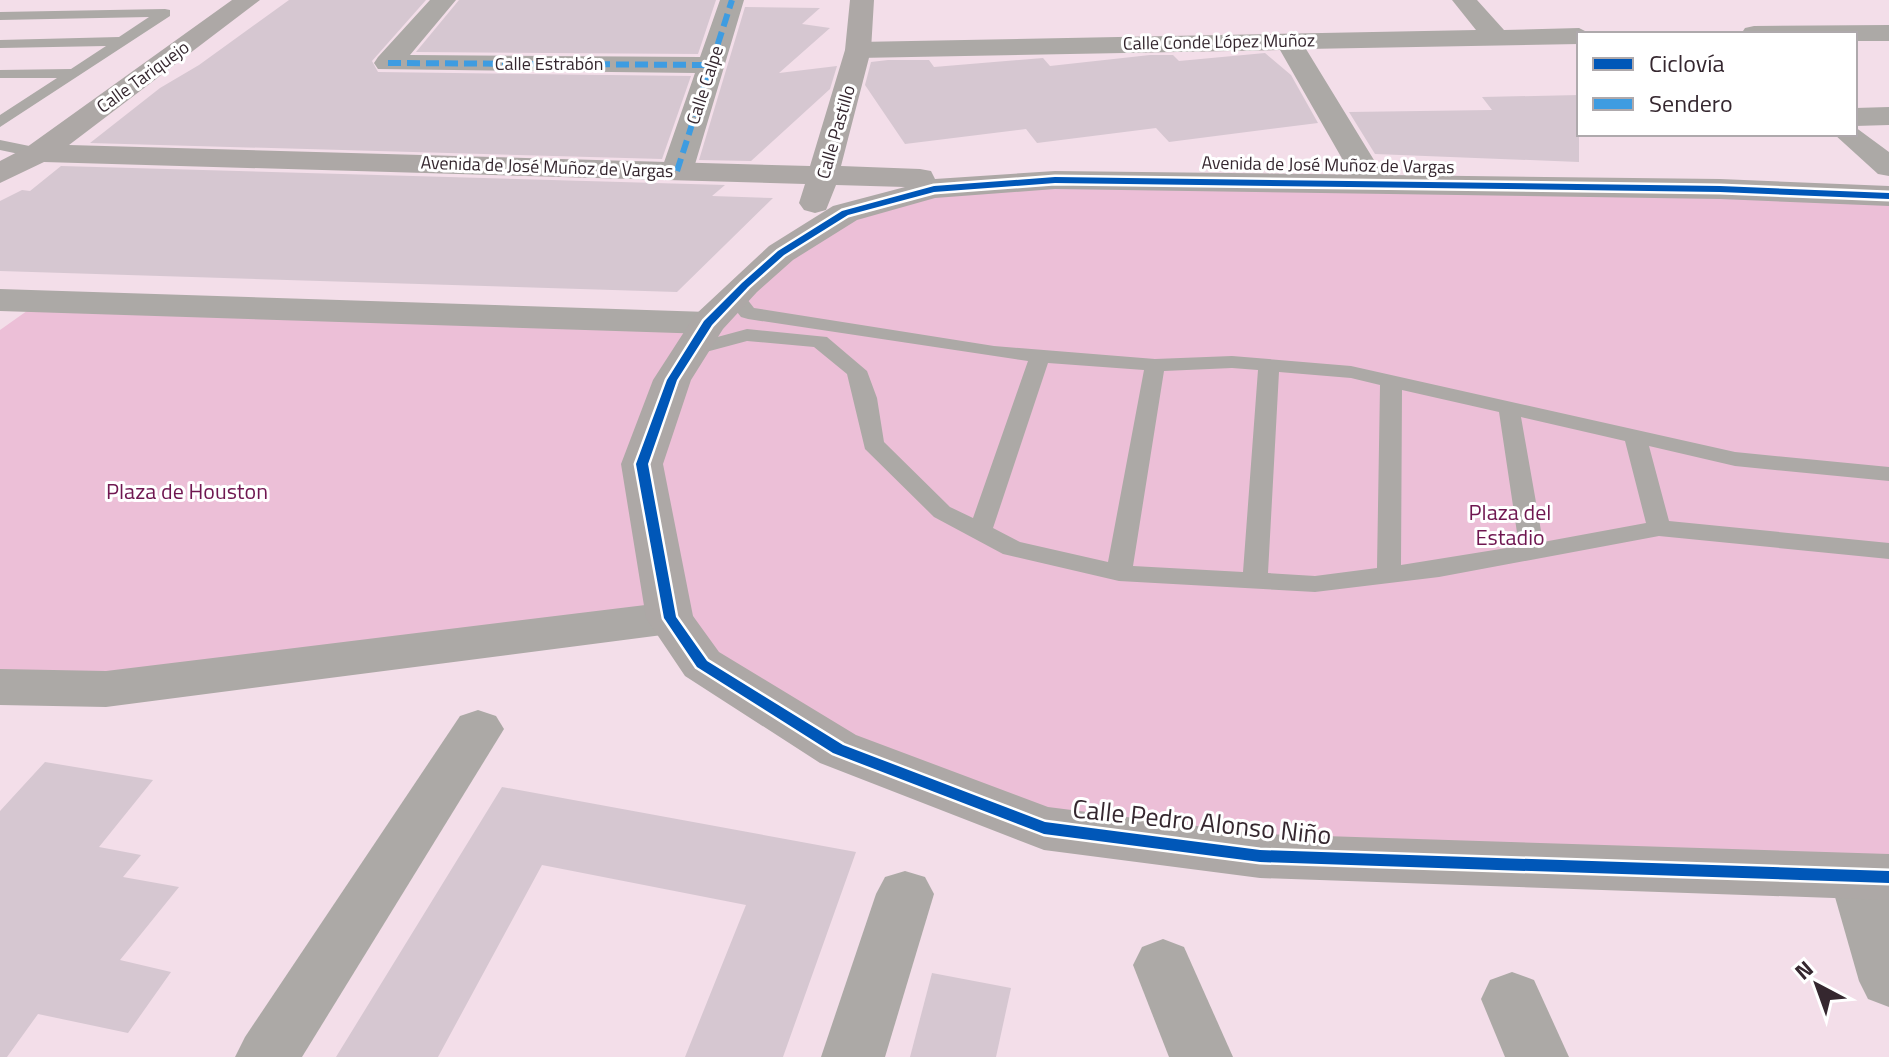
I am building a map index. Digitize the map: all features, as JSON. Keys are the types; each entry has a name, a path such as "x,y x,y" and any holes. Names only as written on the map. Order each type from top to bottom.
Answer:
{"street":[{"name":"Calle Tariquejo","path":"0,174 38,153 248,0"},
{"name":"Calle Estrabón","path":"444,0 388,63 711,65"},
{"name":"Calle Calpe","path":"677,171 732,0"},
{"name":"Calle Pastillo","path":"781,253 809,219 824,177 858,50 862,0"},
{"path":"1464,0 1496,37"},
{"path":"1857,33 1889,33"},
{"name":"Calle Conde López Muñoz","path":"858,50 1577,36"},
{"path":"1287,40 1372,183"},
{"path":"1857,117 1889,116"},
{"path":"1851,136 1889,167"},
{"name":"Avenida de José Muñoz de Vargas","path":"38,153 824,177 1720,189 1889,196"},
{"name":"Avenida de José Muñoz de Vargas","path":"781,253 845,213 934,189 1055,180"},
{"path":"0,687 106,689 670,618 642,464 672,380 711,324 745,285 781,253"},
{"path":"0,300 711,324"},
{"path":"0,330 41,301"},
{"name":"Calle Pedro Alonso Niño","path":"670,618 702,664 838,749 1044,828 1260,856 1873,876"},
{"path":"267,1057 478,729"},
{"path":"1873,876 1889,981"},
{"path":"853,1057 905,894"},
{"path":"1163,965 1201,1057"},
{"path":"1512,999 1537,1057"}],"lane":[{"path":"0,16 165,13 0,122"},
{"path":"0,44 123,41"},
{"path":"0,74 73,73"},
{"path":"0,145 38,153"},
{"path":"711,324 748,313 994,352 1155,365 1232,362 1351,372 1735,459 1889,474"},
{"path":"711,324 747,335 820,341 857,371 866,398 873,444 942,512 1012,548 1119,573 1315,584 1389,576 1659,528 1889,551"},
{"path":"980,531 1040,355"},
{"path":"1119,573 1155,365"},
{"path":"1255,581 1269,365"},
{"path":"1389,576 1391,381"},
{"path":"1509,408 1532,551"},
{"path":"1635,436 1659,528"}],"green space":[{"name":"Plaza del Estadio","path":"1055,180 1889,196 1889,877 1044,828 838,749 669,618 0,687 0,330 41,301 708,323 845,213 934,189"}],"building":[{"path":"289,0 426,0 372,61 378,72 691,76 662,159 90,143 160,88 199,65"},
{"path":"459,0 716,0 698,54 416,52"},
{"path":"745,7 820,8 802,24 830,28 779,73 837,66 830,89 751,161 699,160"},
{"path":"1265,53 1291,75 1318,123 1169,142 1156,128 1037,143 1026,129 905,144 865,85 871,62 888,60 929,60 934,67 1043,58 1050,66 1150,55 1173,55 1179,61"},
{"path":"1577,95 1579,162 1375,154 1349,112 1492,110 1482,97"},
{"path":"61,166 725,185 712,196 773,198 677,292 0,271 0,201 22,190 30,191"},
{"path":"45,762 153,780 99,847 141,855 123,877 179,887 120,960 171,972 128,1033 38,1014 7,1057 0,1057 0,811"},
{"path":"502,787 856,852 783,1057 685,1057 746,905 542,865 438,1057 336,1057"},
{"path":"932,973 1011,988 996,1057 910,1057"}],"marked path":[{"path":"677,171 732,0"},
{"path":"388,63 711,65"}],"cycle path":[{"path":"1889,196 1720,189 1055,180 934,189 845,213 781,253 745,285 708,323 672,380 642,464 670,618 702,664 838,749 1044,828 1260,856 1889,877"}],"park label":[{"name":"Plaza de Houston","path":"187,491"}]}
